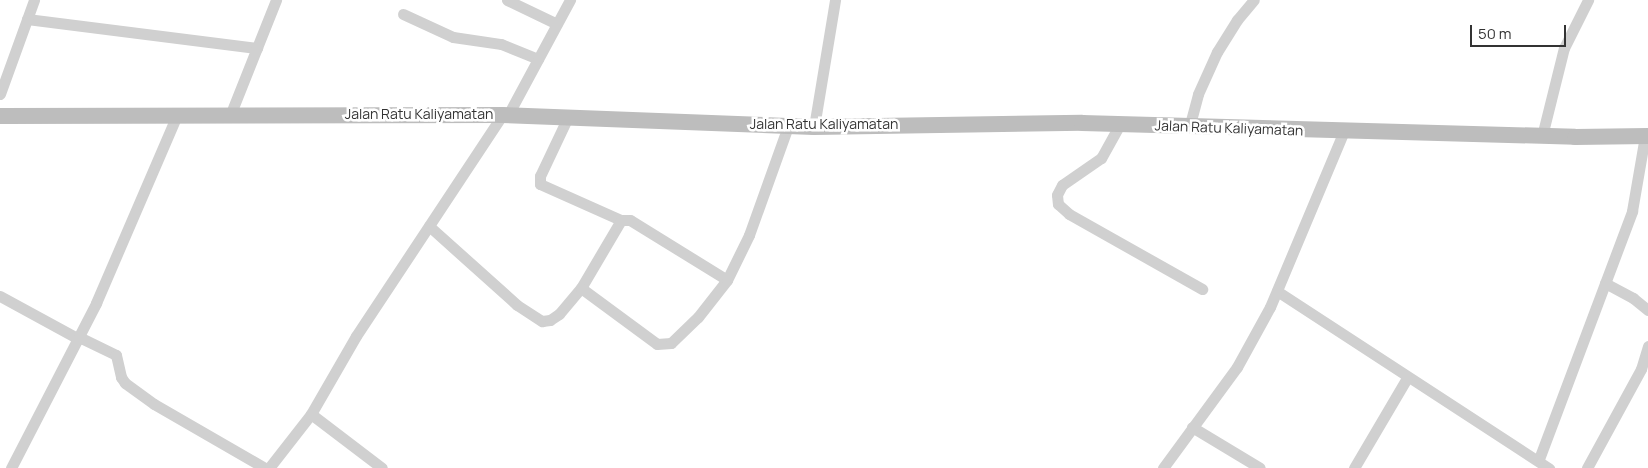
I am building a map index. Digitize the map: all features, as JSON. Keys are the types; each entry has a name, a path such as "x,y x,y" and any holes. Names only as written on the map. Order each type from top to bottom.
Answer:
{"main road":[{"name":"Jalan Ratu Kaliyamatan","path":"0,116 231,113 505,115 568,119 814,127 1120,124 1190,128 1542,136 1646,136"}],"street":[{"path":"0,94 34,0"},
{"path":"231,113 276,0"},
{"path":"507,0 557,24"},
{"path":"269,468 311,414 356,336 505,115 570,0"},
{"path":"814,127 835,0"},
{"path":"1190,128 1198,94 1217,52 1237,20 1254,0"},
{"path":"1542,136 1564,48 1588,0"},
{"path":"404,14 454,37 502,44 538,59"},
{"path":"27,19 257,48"},
{"path":"14,467 79,338 177,115"},
{"path":"568,119 540,176 540,184 621,220 634,222 727,280"},
{"path":"1120,124 1101,158 1062,186 1057,195 1058,204 1086,224 1202,289"},
{"path":"581,288 663,346 678,336 698,317 727,280 749,235 788,126"},
{"path":"1163,468 1237,367 1276,291 1344,130"},
{"path":"1539,459 1632,211 1646,136"},
{"path":"429,226 534,318 550,320 581,288 621,220"},
{"path":"1605,283 1633,298 1648,310"},
{"path":"1276,291 1407,378 1539,459 1549,468"},
{"path":"0,296 79,338 116,355 121,377 154,404 266,468"},
{"path":"1587,468 1641,369 1648,346"},
{"path":"1354,468 1407,378"},
{"path":"311,414 382,468"},
{"path":"1192,427 1260,468"}]}
